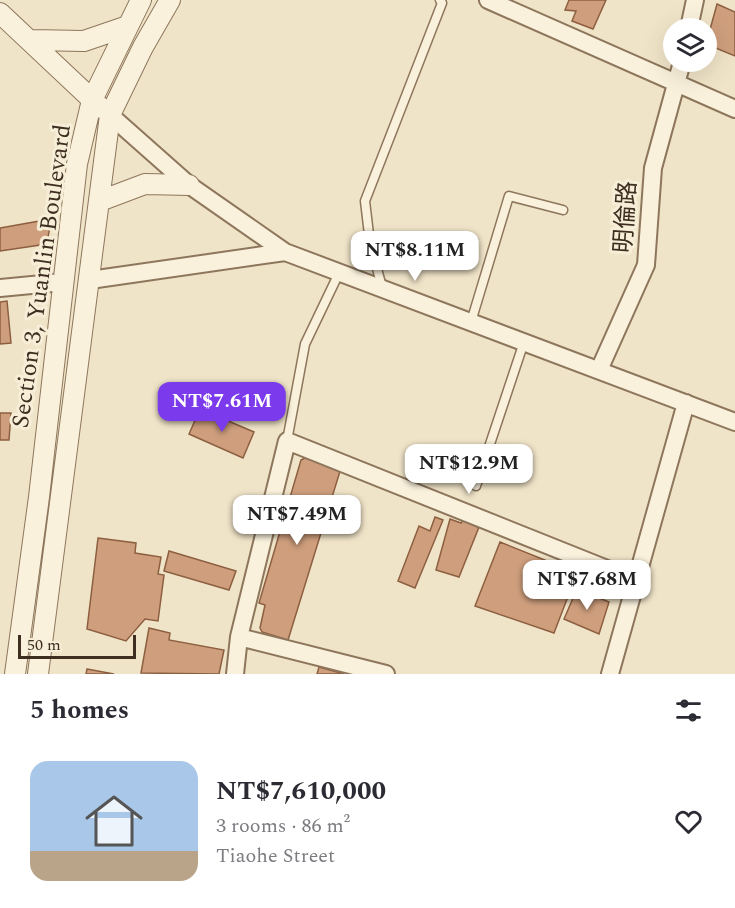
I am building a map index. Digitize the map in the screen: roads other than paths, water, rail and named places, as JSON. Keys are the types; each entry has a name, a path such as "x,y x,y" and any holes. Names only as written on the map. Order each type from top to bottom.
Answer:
{"street":[{"name":"Section 3, Yuanlin Boulevard","path":"15,674 39,497 77,164 92,100 125,27 141,0"},
{"name":"Section 3, Yuanlin Boulevard","path":"38,674 110,115 143,47 170,0"},
{"path":"488,0 735,109"},
{"path":"691,18 695,0"},
{"path":"0,13 92,100 189,185 285,252 735,422"},
{"path":"31,40 84,41 125,27"},
{"name":"明倫路","path":"599,370 646,265 653,168 680,72"},
{"path":"100,201 145,184 189,185"},
{"path":"90,279 285,252"},
{"path":"0,288 63,282"},
{"path":"610,674 686,403"},
{"path":"235,674 239,637 287,441 637,581"},
{"path":"239,637 386,674"}],"lane":[{"path":"382,287 370,243 365,201 442,3 440,0"},
{"path":"471,322 509,196 563,210"},
{"path":"287,441 305,344 339,273"},
{"path":"476,486 524,342"}]}
